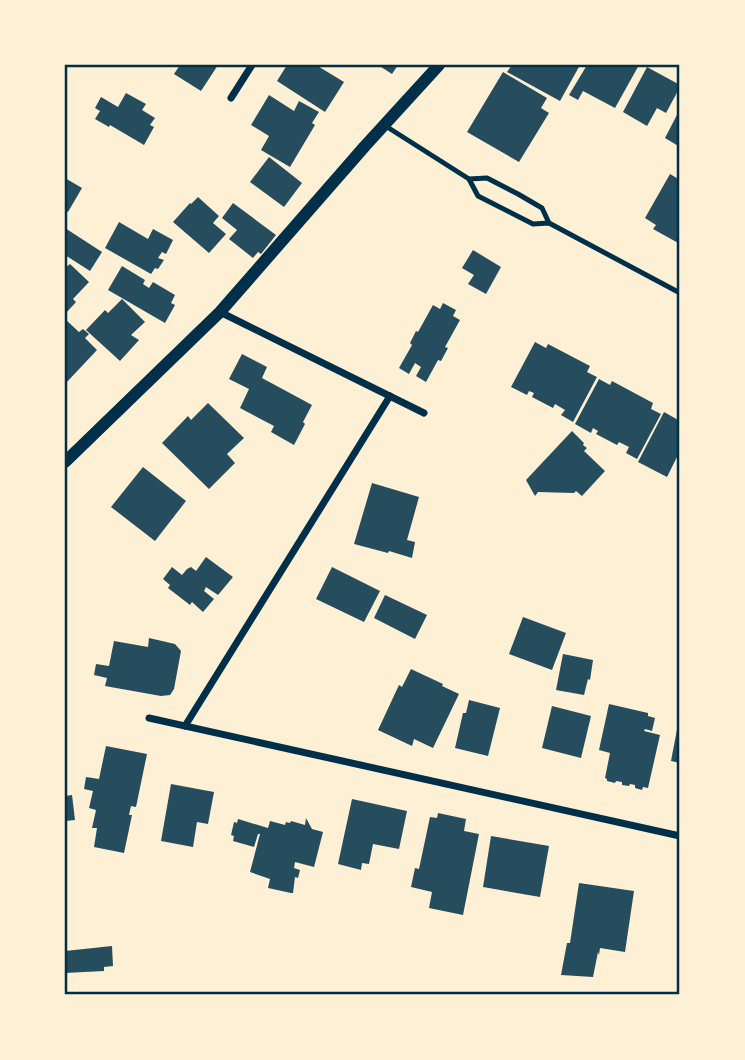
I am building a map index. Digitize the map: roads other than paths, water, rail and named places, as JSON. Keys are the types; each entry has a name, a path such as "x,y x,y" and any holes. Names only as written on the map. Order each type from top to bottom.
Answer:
{"street":[{"path":"231,98 252,65"},
{"path":"65,461 220,312 439,65"},
{"path":"220,312 424,413"},
{"path":"185,726 390,396"},
{"path":"149,718 680,836"}],"lane":[{"path":"384,125 469,179 478,196 533,224 549,223 680,293"},
{"path":"469,179 487,178 517,194 542,208 549,223"}]}
